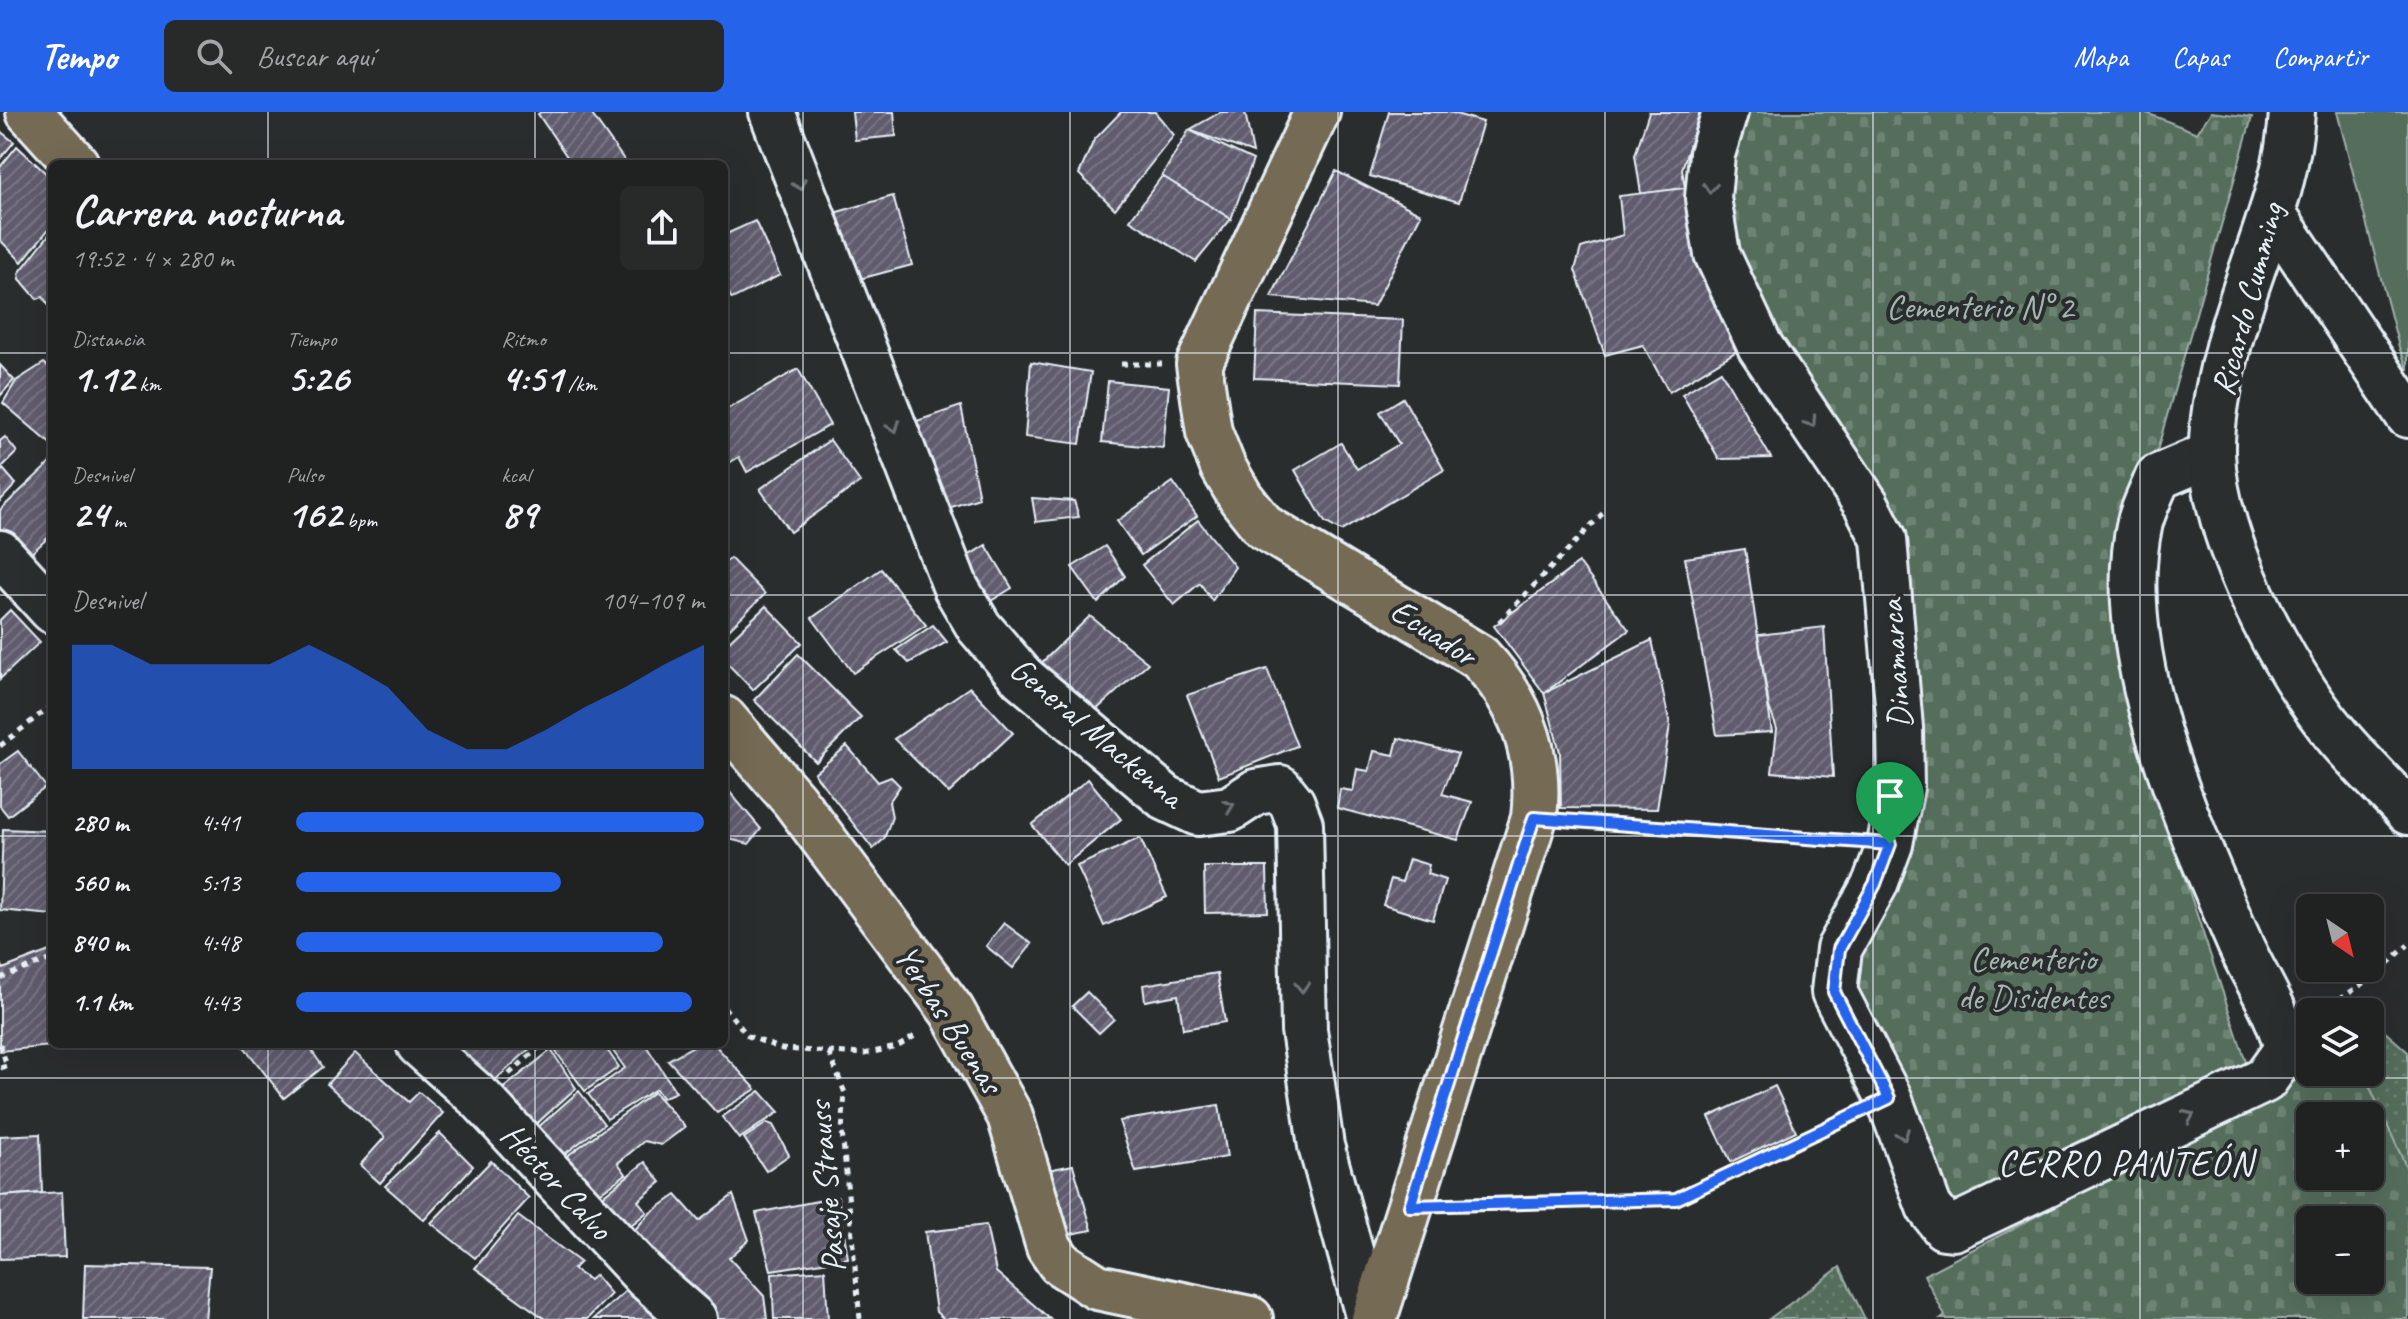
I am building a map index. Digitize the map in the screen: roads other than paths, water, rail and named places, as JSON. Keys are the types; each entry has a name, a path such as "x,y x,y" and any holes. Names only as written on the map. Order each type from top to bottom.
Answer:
{"main road":[{"path":"29,112 72,160"},
{"name":"Ecuador","path":"1312,115 1199,364 1209,432 1235,488 1264,527 1479,657 1509,693 1529,736 1537,791 1534,818 1372,1319"},
{"name":"Yerbas Buenas","path":"728,724 794,800 952,1011 1010,1116 1049,1247 1060,1263 1097,1287 1250,1319"}],"street":[{"name":"General Mackenna","path":"772,112 948,568 979,627 1022,677 1166,798 1198,813 1230,809 1256,792 1280,788 1292,803 1300,824 1304,1030 1319,1131 1372,1319"},
{"name":"Dinamarca","path":"1725,112 1712,154 1708,198 1717,254 1760,346 1866,504 1884,539 1900,728 1901,787 1890,844 1875,884 1839,949 1834,992 1889,1098 1929,1207 1944,1227 1953,1228 2265,1080 2287,1049 2280,1019 2249,965 2200,851 2158,731 2136,621 2140,522 2158,477 2212,454"},
{"name":"Ricardo Cumming","path":"2292,112 2272,212 2249,273 2227,351 2212,454 2225,531 2254,598 2299,685 2338,737 2408,812"},
{"path":"2272,212 2408,415"},
{"path":"0,553 48,606"},
{"name":"Héctor Calvo","path":"424,1048 481,1099 647,1278 694,1319"}],"district":[{"name":"CERRO PANTEÓN","path":"2126,1163"}],"park label":[{"name":"Cementerio N° 2","path":"1980,306"},
{"name":"Cementerio de Disidentes","path":"2033,978"}]}
